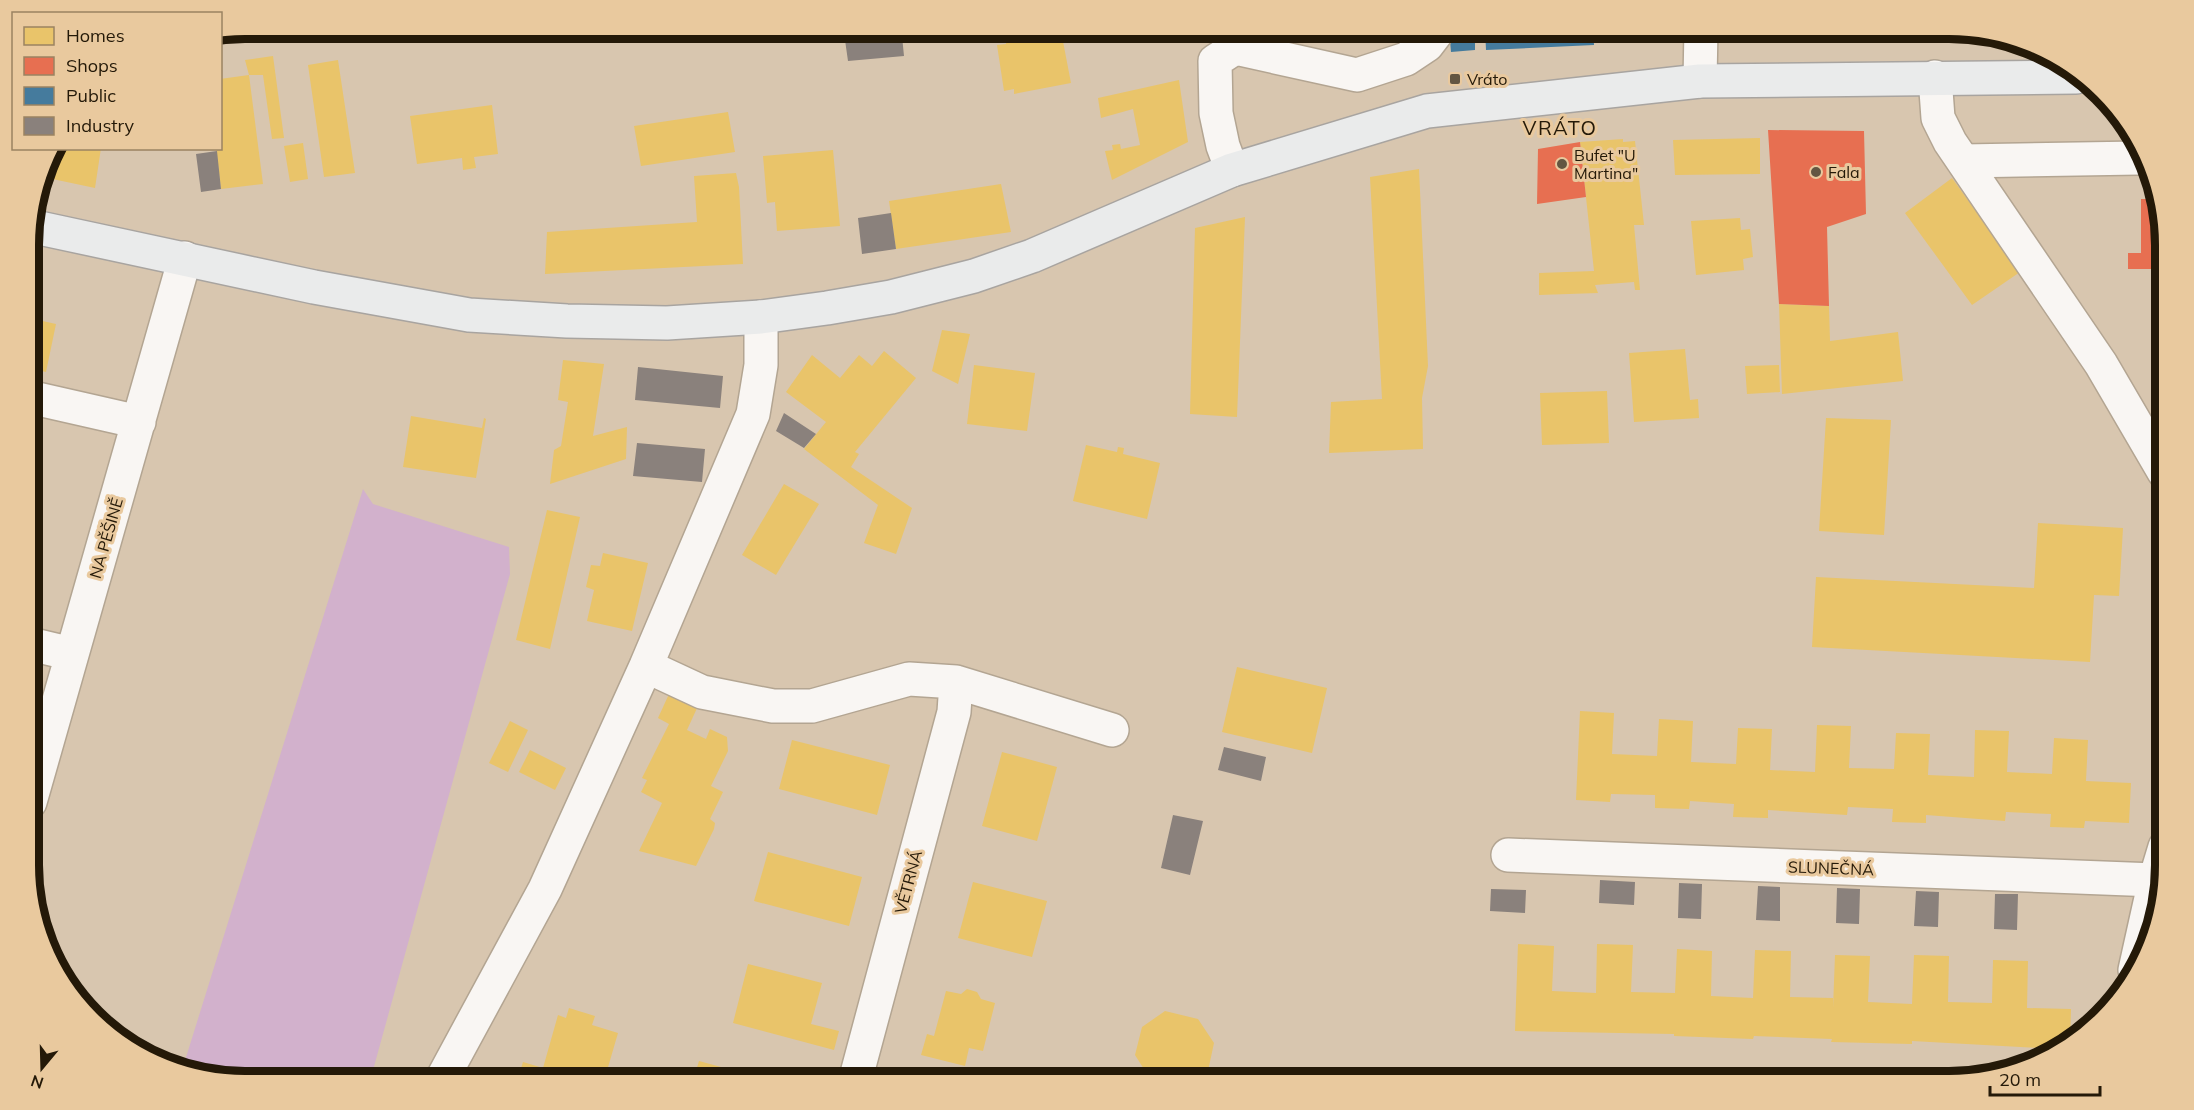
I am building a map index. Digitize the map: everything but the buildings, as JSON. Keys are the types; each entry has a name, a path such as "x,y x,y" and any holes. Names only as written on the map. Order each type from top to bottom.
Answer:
{"main road":[{"path":"40,228 314,288 469,315 567,321 667,323 762,317 891,297 974,276 1054,247 1232,170 1427,111 1700,81 2066,76"}],"street":[{"path":"1232,170 1223,146 1216,113 1215,61 1235,48 1357,75 1406,59 1427,45 1432,39"},
{"path":"1700,81 1701,39"},
{"path":"1935,77 1938,118 1963,161 2101,364 2155,455"},
{"path":"1963,161 2135,158"},
{"name":"NA PĚŠINĚ","path":"39,770 185,258"},
{"path":"447,1071 545,889 646,666 753,414 761,365 762,317"},
{"path":"39,399 139,422"},
{"path":"39,646 72,654"},
{"path":"646,666 702,692 773,706 812,706 909,679 957,682 1112,730"},
{"name":"VĚTRNÁ","path":"858,1071 954,712 957,682"},
{"name":"SLUNEČNÁ","path":"1508,855 2154,880"},
{"path":"2143,933 2153,888"}],"shaded area":[{"path":"363,489 373,504 509,547 510,574 373,1071 232,1071 185,1062"}],"place":[{"name":"Vráto","path":"1455,79"},
{"name":"Bufet \"U Martina\"","path":"1562,164"},
{"name":"Fala","path":"1816,172"}],"district":[{"name":"VRÁTO","path":"1560,127"}]}
